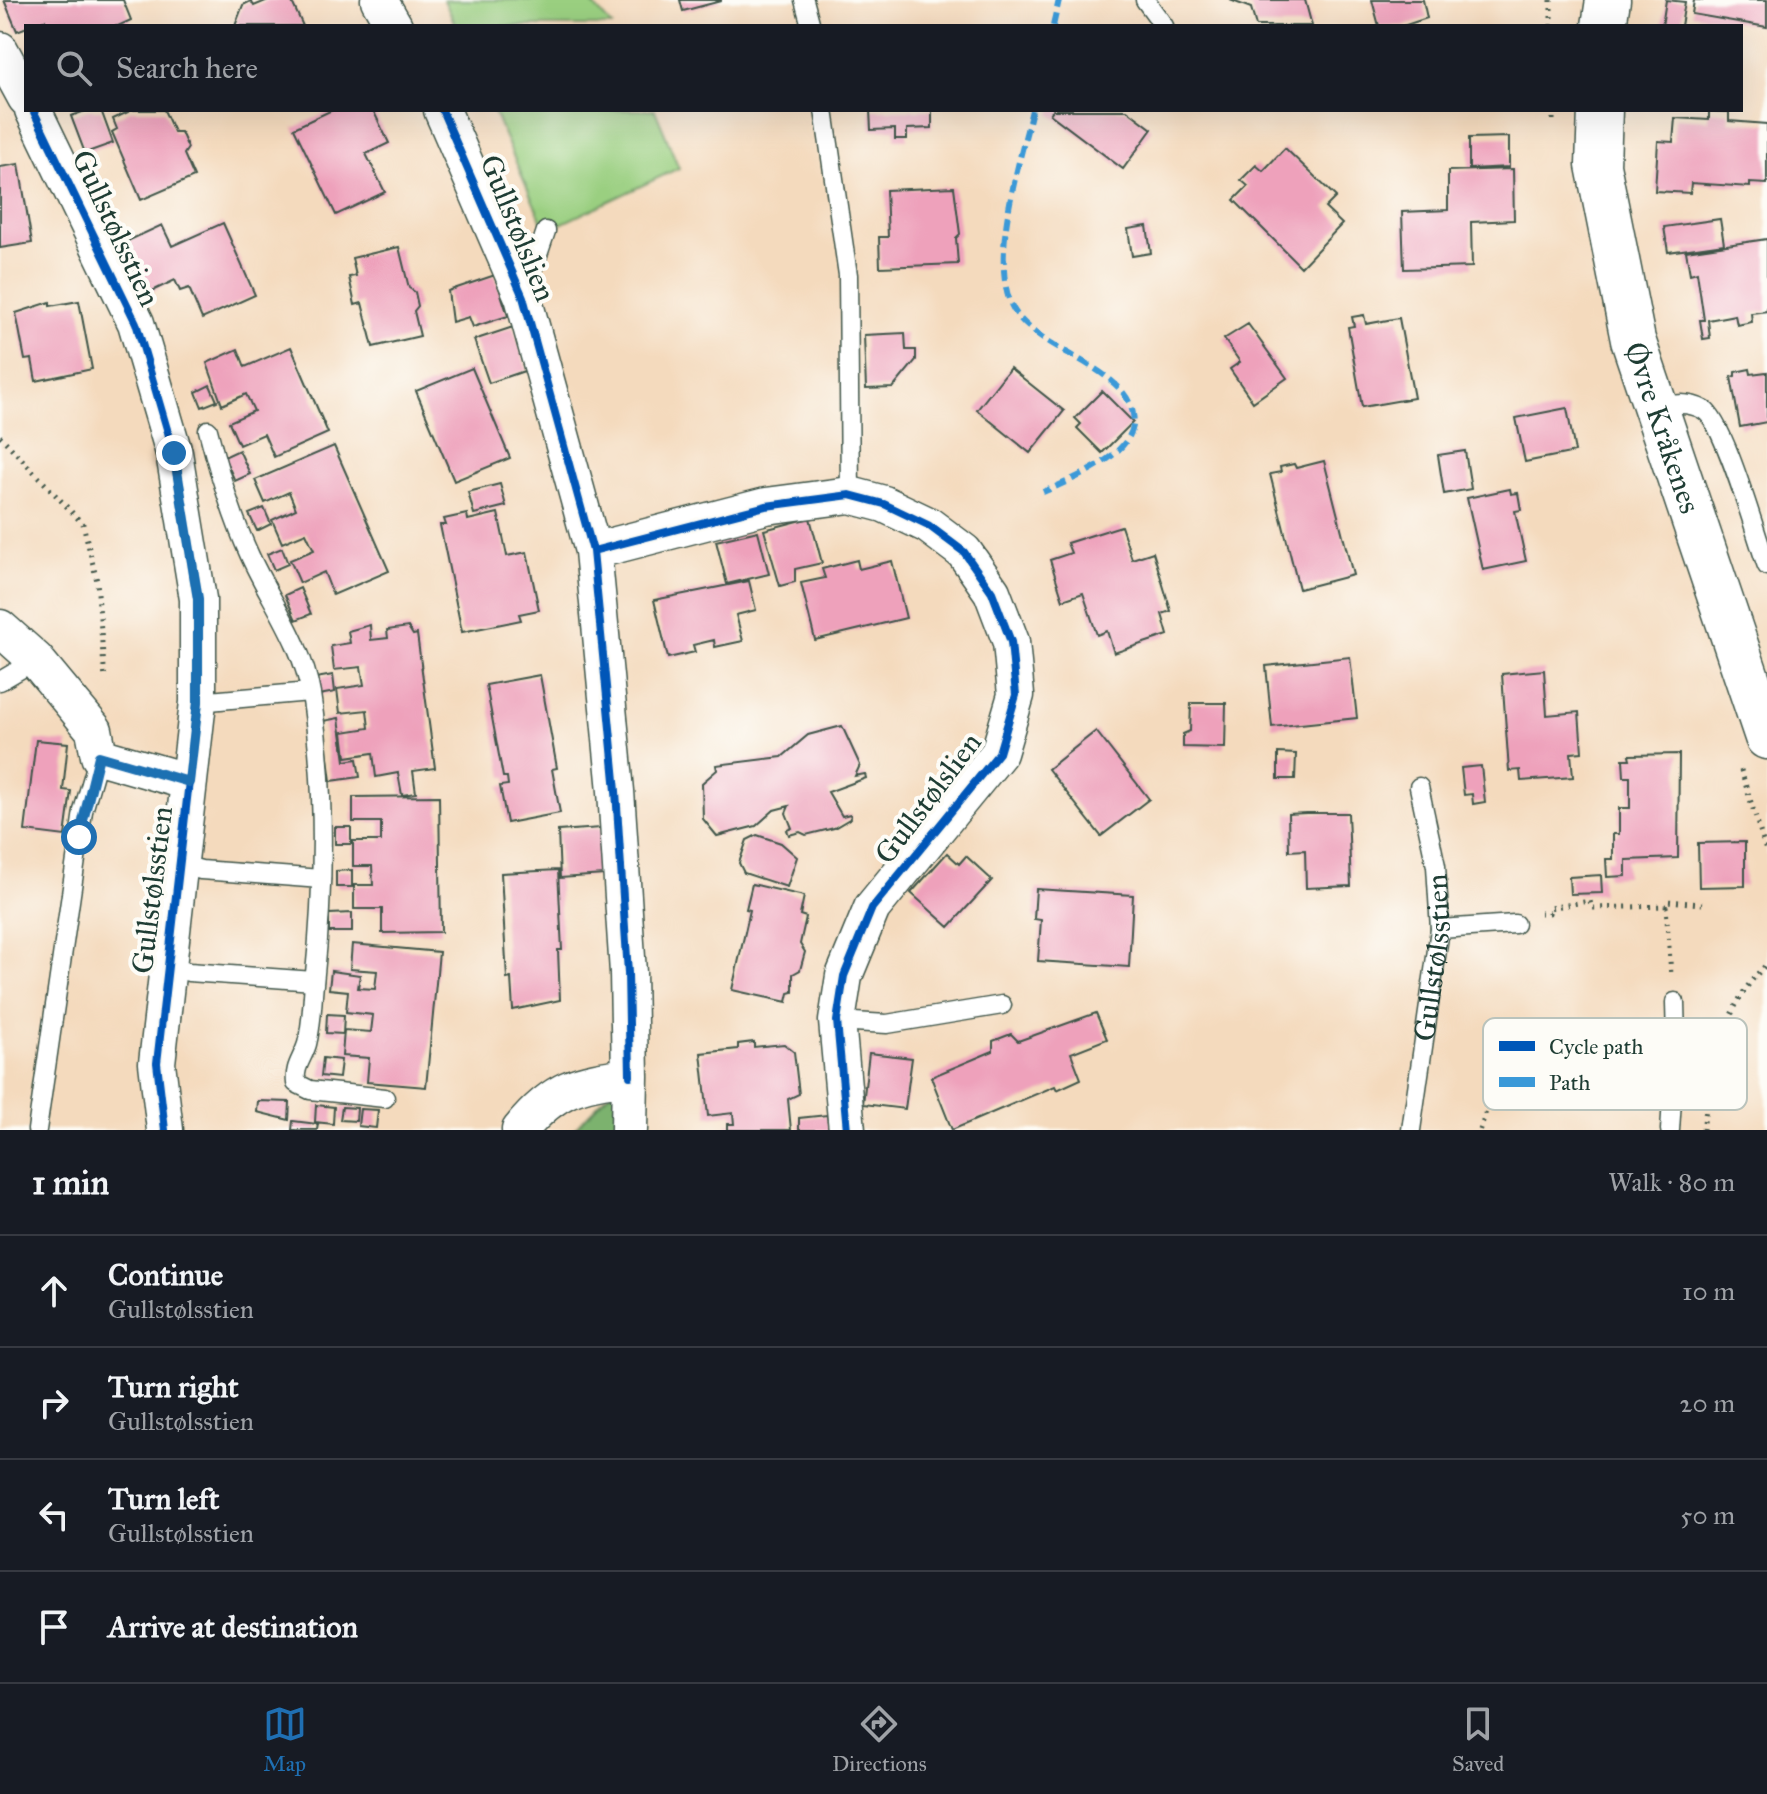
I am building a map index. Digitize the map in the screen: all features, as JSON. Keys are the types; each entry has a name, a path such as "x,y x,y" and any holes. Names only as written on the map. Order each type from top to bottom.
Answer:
{"main road":[{"path":"1604,24 1608,0"},
{"name":"Øvre Kråkenes","path":"1600,112 1598,165 1633,340 1767,737"}],"street":[{"path":"379,0 393,24"},
{"path":"0,50 24,94"},
{"name":"Gullstølsstien","path":"34,112 136,323 174,453 198,599 198,702 157,1063 165,1130"},
{"name":"Gullstølslien","path":"443,112 523,297 593,551 616,791 628,973 630,1076"},
{"name":"Gullstølslien","path":"593,551 766,506 850,495 884,504 928,525 964,552 992,592 1011,642 1016,695 999,753 872,908 844,976 837,1021 847,1130"},
{"path":"0,628 36,660 94,730 99,756"},
{"name":"Gullstølsstien","path":"99,756 189,782"},
{"path":"520,1130 543,1102 583,1081 630,1076 629,1130"}],"lane":[{"path":"804,0 810,24"},
{"path":"1145,0 1163,24"},
{"path":"824,112 848,275 850,495"},
{"path":"523,297 546,231"},
{"path":"1656,408 1682,402 1707,411 1727,445 1767,566"},
{"path":"208,430 224,494 250,557 289,627 310,692 320,785 321,879 307,1044 294,1069 296,1083 310,1090 385,1098"},
{"path":"0,681 36,660"},
{"path":"198,702 310,692"},
{"path":"37,1130 81,824 99,756"},
{"name":"Gullstølsstien","path":"1411,1130 1440,929 1434,853 1419,787"},
{"path":"178,864 201,870 321,879"},
{"path":"1440,929 1515,924"},
{"path":"168,967 189,972 314,981"},
{"path":"1675,1002 1675,1018"},
{"path":"837,1021 887,1024 1002,1005"},
{"path":"1670,1130 1671,1110"}],"path":[{"path":"1551,0 1551,24"},
{"path":"0,436 83,524 97,581 105,683"},
{"path":"1554,907 1590,901 1592,908 1666,906"},
{"path":"1675,1002 1667,901 1702,904"},
{"path":"1731,1018 1745,985 1767,964"},
{"path":"1480,1130 1485,1110"},
{"path":"1703,1130 1706,1110"}],"green space":[{"path":"444,0 589,0 610,24 455,24"},
{"path":"494,112 656,112 679,168 546,231"},
{"path":"618,1084 621,1130 573,1130"}],"building":[{"path":"4,0 123,0 131,20 122,24 46,24 45,20 24,24 24,28 17,31"},
{"path":"268,0 291,0 302,24 236,24 243,5 251,1 254,6"},
{"path":"680,0 721,0 721,1 683,11"},
{"path":"1230,0 1305,0 1311,24 1255,24 1251,8"},
{"path":"1372,0 1423,0 1427,18 1409,24 1378,24"},
{"path":"1666,0 1685,2 1681,24 1662,24"},
{"path":"1694,0 1767,0 1767,27 1692,14"},
{"path":"82,112 102,112 113,143 85,153 71,116"},
{"path":"128,112 165,112 174,132 181,132 188,148 184,154 194,177 141,200 112,132 117,129 113,119"},
{"path":"328,112 374,112 389,143 366,154 385,192 336,215 294,128"},
{"path":"870,112 932,112 932,128 907,129 907,139 895,139 895,129 871,130"},
{"path":"1130,112 1152,129 1123,169 1050,114"},
{"path":"1709,112 1729,112 1729,121 1767,124 1767,184 1750,183 1750,187 1691,183 1690,193 1655,191 1658,141 1673,142 1675,118 1709,120"},
{"path":"1509,137 1509,167 1469,169 1469,138"},
{"path":"1285,148 1336,197 1325,208 1342,224 1301,267 1234,200 1248,186 1241,180 1256,165 1263,171"},
{"path":"19,164 32,243 0,248 0,167"},
{"path":"1513,169 1514,220 1471,222 1472,267 1404,269 1402,212 1448,210 1448,171"},
{"path":"954,187 960,234 956,238 958,264 880,267 879,237 888,237 886,190"},
{"path":"1720,219 1724,244 1668,252 1664,227"},
{"path":"223,223 255,295 202,319 189,288 180,291 175,280 144,295 121,244 162,225 172,246"},
{"path":"1147,226 1151,253 1132,256 1128,229"},
{"path":"1767,239 1767,311 1751,313 1752,322 1737,325 1735,315 1708,320 1710,338 1703,339 1700,320 1704,320 1697,272 1690,274 1686,251"},
{"path":"399,247 409,288 415,292 418,306 414,311 420,336 373,347 362,303 355,305 349,277 356,276 352,258"},
{"path":"495,275 508,316 473,327 469,317 452,322 448,291"},
{"path":"79,301 92,369 36,381 32,359 25,360 16,313 50,302 50,306"},
{"path":"1364,315 1366,324 1399,318 1414,398 1362,407 1348,327 1354,326 1352,317"},
{"path":"1248,324 1287,378 1253,402 1230,369 1240,362 1224,339"},
{"path":"513,327 527,370 489,383 474,340"},
{"path":"905,333 906,350 916,350 916,360 893,388 866,389 864,335"},
{"path":"291,347 328,433 274,457 264,434 239,445 229,422 254,411 246,394 222,405 207,363 238,349 245,367"},
{"path":"472,368 510,458 454,481 416,391"},
{"path":"1010,368 1064,411 1030,453 977,410"},
{"path":"1750,369 1751,374 1767,372 1767,422 1740,427 1731,377 1735,376 1735,372"},
{"path":"210,385 217,401 202,407 196,392"},
{"path":"1102,391 1133,422 1102,453 1077,428 1081,424 1075,418"},
{"path":"1567,408 1575,452 1525,462 1516,418"},
{"path":"334,446 389,571 333,595 324,572 300,583 290,560 314,550 306,533 282,543 272,520 296,509 289,492 265,503 255,480"},
{"path":"239,450 250,474 235,481 224,457"},
{"path":"1465,451 1471,489 1444,494 1438,455"},
{"path":"1324,461 1353,575 1299,589 1270,474 1281,472 1280,467 1294,464 1296,468"},
{"path":"500,484 506,506 474,514 468,492"},
{"path":"1510,489 1511,494 1518,493 1521,510 1515,511 1526,561 1483,570 1467,498"},
{"path":"264,508 271,524 257,531 249,514"},
{"path":"498,513 507,556 527,552 539,610 519,614 521,620 462,632 440,525 446,525 444,519 467,514 468,520"},
{"path":"810,518 822,563 795,569 795,582 780,586 764,530"},
{"path":"1121,526 1132,559 1153,552 1171,611 1162,614 1168,635 1114,653 1107,631 1097,635 1083,593 1063,600 1050,560 1071,553 1067,543"},
{"path":"758,531 769,574 727,584 716,541"},
{"path":"282,548 288,564 274,570 267,554"},
{"path":"857,560 859,569 892,561 906,618 815,640 801,583 825,578 822,569"},
{"path":"749,581 756,610 736,615 743,641 715,647 714,640 693,645 695,652 668,658 654,600"},
{"path":"300,588 311,614 296,620 285,595"},
{"path":"370,625 371,640 388,638 387,630 408,627 413,635 417,634 435,768 413,771 416,793 402,795 398,773 376,777 373,753 346,757 343,732 369,728 367,710 340,713 337,689 364,685 361,667 334,670 331,646 350,643 348,631"},
{"path":"1350,657 1357,718 1272,727 1266,666"},
{"path":"1544,670 1547,715 1579,712 1582,752 1571,753 1573,777 1521,781 1520,770 1509,771 1502,674"},
{"path":"333,675 335,692 319,695 316,678"},
{"path":"540,675 557,768 552,769 560,813 507,823 500,786 508,785 507,777 503,777 486,685"},
{"path":"1191,703 1226,703 1225,748 1183,747 1183,734 1190,731"},
{"path":"339,718 345,761 357,759 360,777 331,781 323,721"},
{"path":"842,726 860,765 855,776 865,774 866,778 828,792 842,816 850,814 851,818 834,828 806,835 800,832 789,835 787,830 792,828 786,813 789,806 774,810 756,826 717,836 703,819 702,783 717,770 716,765 782,757 808,735"},
{"path":"1096,731 1149,799 1101,836 1048,769"},
{"path":"36,740 68,743 63,790 71,791 65,836 25,831"},
{"path":"1278,753 1296,754 1295,779 1278,779"},
{"path":"1679,754 1678,858 1626,860 1626,876 1607,877 1606,859 1613,859 1613,834 1619,834 1619,808 1630,808 1630,777 1624,777 1623,759 1630,759 1629,755"},
{"path":"1481,766 1485,802 1473,804 1472,794 1464,795 1461,768"},
{"path":"439,796 441,932 382,933 382,909 354,909 354,885 373,885 372,866 353,866 353,841 381,841 381,822 353,822 353,797"},
{"path":"1348,813 1351,886 1306,888 1305,850 1289,851 1288,814"},
{"path":"335,827 351,827 351,844 335,844"},
{"path":"601,828 604,875 560,878 558,831"},
{"path":"757,835 781,843 797,857 787,887 744,873 739,863 747,840"},
{"path":"1745,842 1745,886 1699,887 1698,843"},
{"path":"947,853 959,864 966,856 992,880 949,927 911,893"},
{"path":"352,870 352,887 336,887 336,871"},
{"path":"558,870 562,950 558,950 560,1000 513,1010 511,978 507,979 501,873"},
{"path":"1601,875 1602,893 1570,894 1569,877"},
{"path":"752,884 804,896 800,915 806,917 800,944 805,952 800,970 793,974 793,992 789,993 787,1002 732,990 750,910 746,909"},
{"path":"1036,889 1133,895 1129,967 1038,961 1041,920 1034,919"},
{"path":"352,913 352,932 329,932 329,914"},
{"path":"352,944 439,952 426,1087 367,1082 369,1058 342,1056 344,1030 371,1032 373,1015 346,1012 348,991 329,989 331,971 360,975 358,988 375,989 377,971 350,969"},
{"path":"1096,1013 1107,1039 1071,1053 1081,1079 1057,1090 1055,1086 952,1130 931,1077 993,1051 993,1041 1011,1034 1018,1041"},
{"path":"327,1014 344,1015 343,1034 326,1033"},
{"path":"754,1042 754,1047 784,1044 794,1052 799,1094 788,1099 791,1130 727,1130 727,1124 734,1124 733,1113 708,1116 701,1053 738,1049 738,1044"},
{"path":"869,1053 912,1058 905,1109 863,1104"},
{"path":"323,1058 341,1060 339,1078 321,1076"},
{"path":"258,1101 290,1102 289,1120 257,1112"},
{"path":"316,1105 334,1107 333,1124 315,1122"},
{"path":"342,1107 357,1108 356,1121 340,1120"},
{"path":"360,1109 378,1110 376,1128 358,1126"},
{"path":"827,1115 829,1130 799,1130 799,1118"},
{"path":"293,1121 318,1124 317,1130 292,1130"}],"marked path":[{"path":"1053,24 1059,0"},
{"path":"1032,112 1005,232 1005,281 1010,302 1020,319 1036,333 1113,382 1126,397 1133,414 1133,428 1115,453 1086,472 1043,492"}],"cycle path":[{"path":"34,112 136,323 174,453 198,599 198,702 157,1063 165,1130"},
{"path":"443,112 523,297 593,551 616,791 628,973 630,1076"},
{"path":"593,551 766,506 850,495 884,504 928,525 964,552 992,592 1011,642 1016,695 999,753 872,908 844,976 837,1021 847,1130"}],"route":[{"path":"79,837 99,756 189,782 198,702 198,599 174,453"}]}
